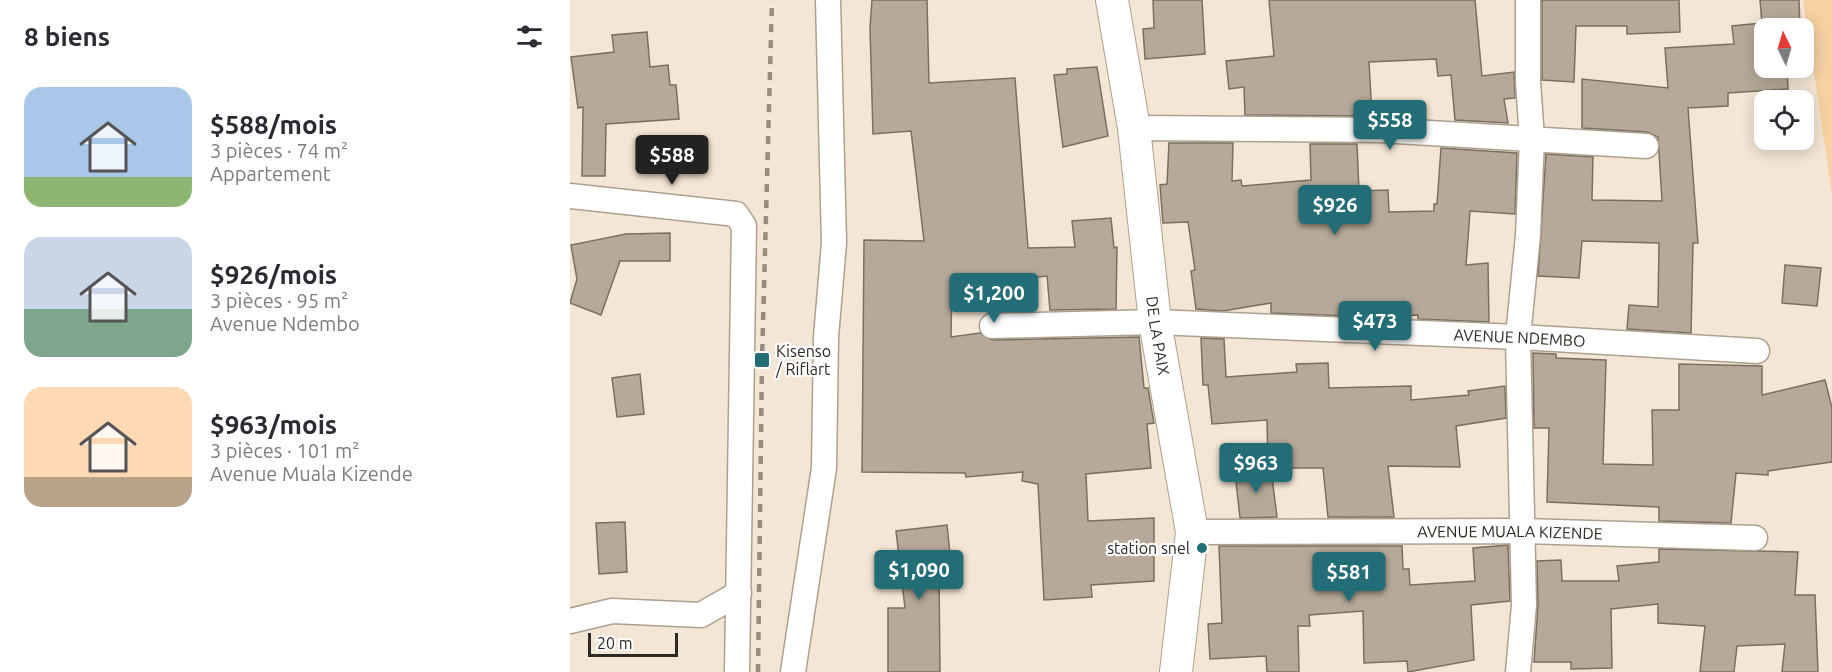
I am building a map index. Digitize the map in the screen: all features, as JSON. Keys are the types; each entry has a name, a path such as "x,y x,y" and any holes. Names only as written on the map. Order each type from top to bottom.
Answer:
{"street":[{"path":"793,672 824,468 826,337 834,243 828,0"},
{"name":"DE LA PAIX","path":"1112,0 1134,128 1155,322 1192,532 1176,672"},
{"path":"1518,672 1524,605 1518,337 1528,235 1532,138 1528,82 1528,0"},
{"path":"1134,128 1380,130 1646,146"},
{"path":"570,196 736,214 744,226 737,672"},
{"name":"AVENUE NDEMBO","path":"992,326 1155,322 1518,337 1757,351"},
{"name":"AVENUE MUALA KIZENDE","path":"1192,532 1522,531 1755,538"},
{"path":"570,621 612,611 701,615 739,593"}],"shaded area":[{"path":"1803,0 1832,0 1832,194 1814,74 1814,18 1806,18"}],"building":[{"path":"872,0 927,0 929,83 1015,78 1028,248 1075,247 1072,221 1111,218 1114,248 1117,247 1116,309 1050,310 1047,276 952,287 951,337 980,333 992,340 1139,337 1144,388 1148,388 1154,423 1147,424 1151,468 1086,474 1088,521 1154,518 1154,581 1091,585 1092,597 1044,600 1038,484 1022,481 1023,472 966,477 965,473 862,472 864,240 924,241 911,131 873,134 870,28"},
{"path":"1153,0 1202,0 1205,54 1145,59 1143,29 1154,28"},
{"path":"1269,0 1475,0 1482,76 1514,72 1515,98 1504,99 1508,123 1455,120 1451,75 1438,76 1436,59 1369,62 1372,116 1245,115 1244,87 1229,89 1226,61 1274,56"},
{"path":"1542,0 1679,0 1680,32 1627,34 1627,26 1576,26 1574,82 1542,80"},
{"path":"1760,0 1799,0 1800,18 1762,18"},
{"path":"1754,24 1754,78 1787,78 1788,89 1728,93 1728,106 1688,108 1698,243 1693,243 1691,333 1627,329 1629,305 1658,307 1659,243 1582,241 1579,278 1538,276 1546,154 1593,157 1592,200 1662,201 1658,137 1647,132 1582,128 1582,79 1668,88 1665,48 1734,44 1732,26"},
{"path":"647,32 650,67 668,65 670,85 676,85 679,119 606,124 605,176 582,176 583,107 578,108 571,57 614,52 612,35"},
{"path":"1097,67 1108,136 1063,147 1054,75 1067,74 1067,69"},
{"path":"1169,143 1233,143 1232,181 1241,180 1242,186 1311,180 1310,144 1357,144 1359,191 1388,190 1389,212 1434,211 1434,204 1437,204 1441,148 1517,153 1515,214 1470,211 1466,265 1488,263 1489,322 1418,319 1418,315 1385,316 1385,312 1347,316 1271,313 1271,303 1223,311 1196,309 1191,271 1195,270 1188,222 1163,223 1160,185 1167,184"},
{"path":"670,233 670,261 620,261 601,315 570,303 577,279 571,245 626,234"},
{"path":"1785,265 1821,268 1817,306 1782,303"},
{"path":"1201,338 1224,339 1226,377 1297,372 1296,364 1328,363 1329,388 1411,386 1411,400 1469,395 1468,391 1505,386 1506,418 1456,426 1460,467 1388,466 1394,517 1328,517 1323,468 1268,468 1267,420 1212,424 1208,385 1203,385"},
{"path":"1533,353 1556,354 1556,358 1606,360 1603,464 1653,465 1652,410 1679,410 1679,364 1762,366 1762,395 1825,380 1832,408 1832,462 1768,471 1768,475 1736,473 1731,523 1659,521 1659,507 1547,502 1549,428 1534,428"},
{"path":"640,374 644,414 617,417 612,378"},
{"path":"1271,469 1277,517 1240,518 1235,473"},
{"path":"625,522 627,572 599,574 596,523"},
{"path":"947,525 952,574 939,576 940,672 888,672 888,608 905,608 896,531"},
{"path":"1508,545 1510,601 1471,605 1474,660 1408,672 1407,661 1364,663 1363,611 1309,615 1310,626 1298,626 1299,672 1267,672 1266,656 1210,659 1208,624 1222,623 1219,546 1402,546 1403,569 1409,569 1410,585 1475,581 1473,548"},
{"path":"1659,549 1798,552 1795,595 1815,595 1818,672 1782,672 1785,644 1737,646 1734,672 1700,672 1705,626 1658,623 1658,604 1611,609 1612,668 1571,669 1571,662 1534,662 1538,605 1537,561 1561,560 1562,581 1619,581 1617,566 1659,562"}],"railway":[{"path":"758,672 762,360 772,0"}],"place":[{"name":"Kisenso / Riflart","path":"762,360"},
{"name":"station snel","path":"1202,548"}]}
